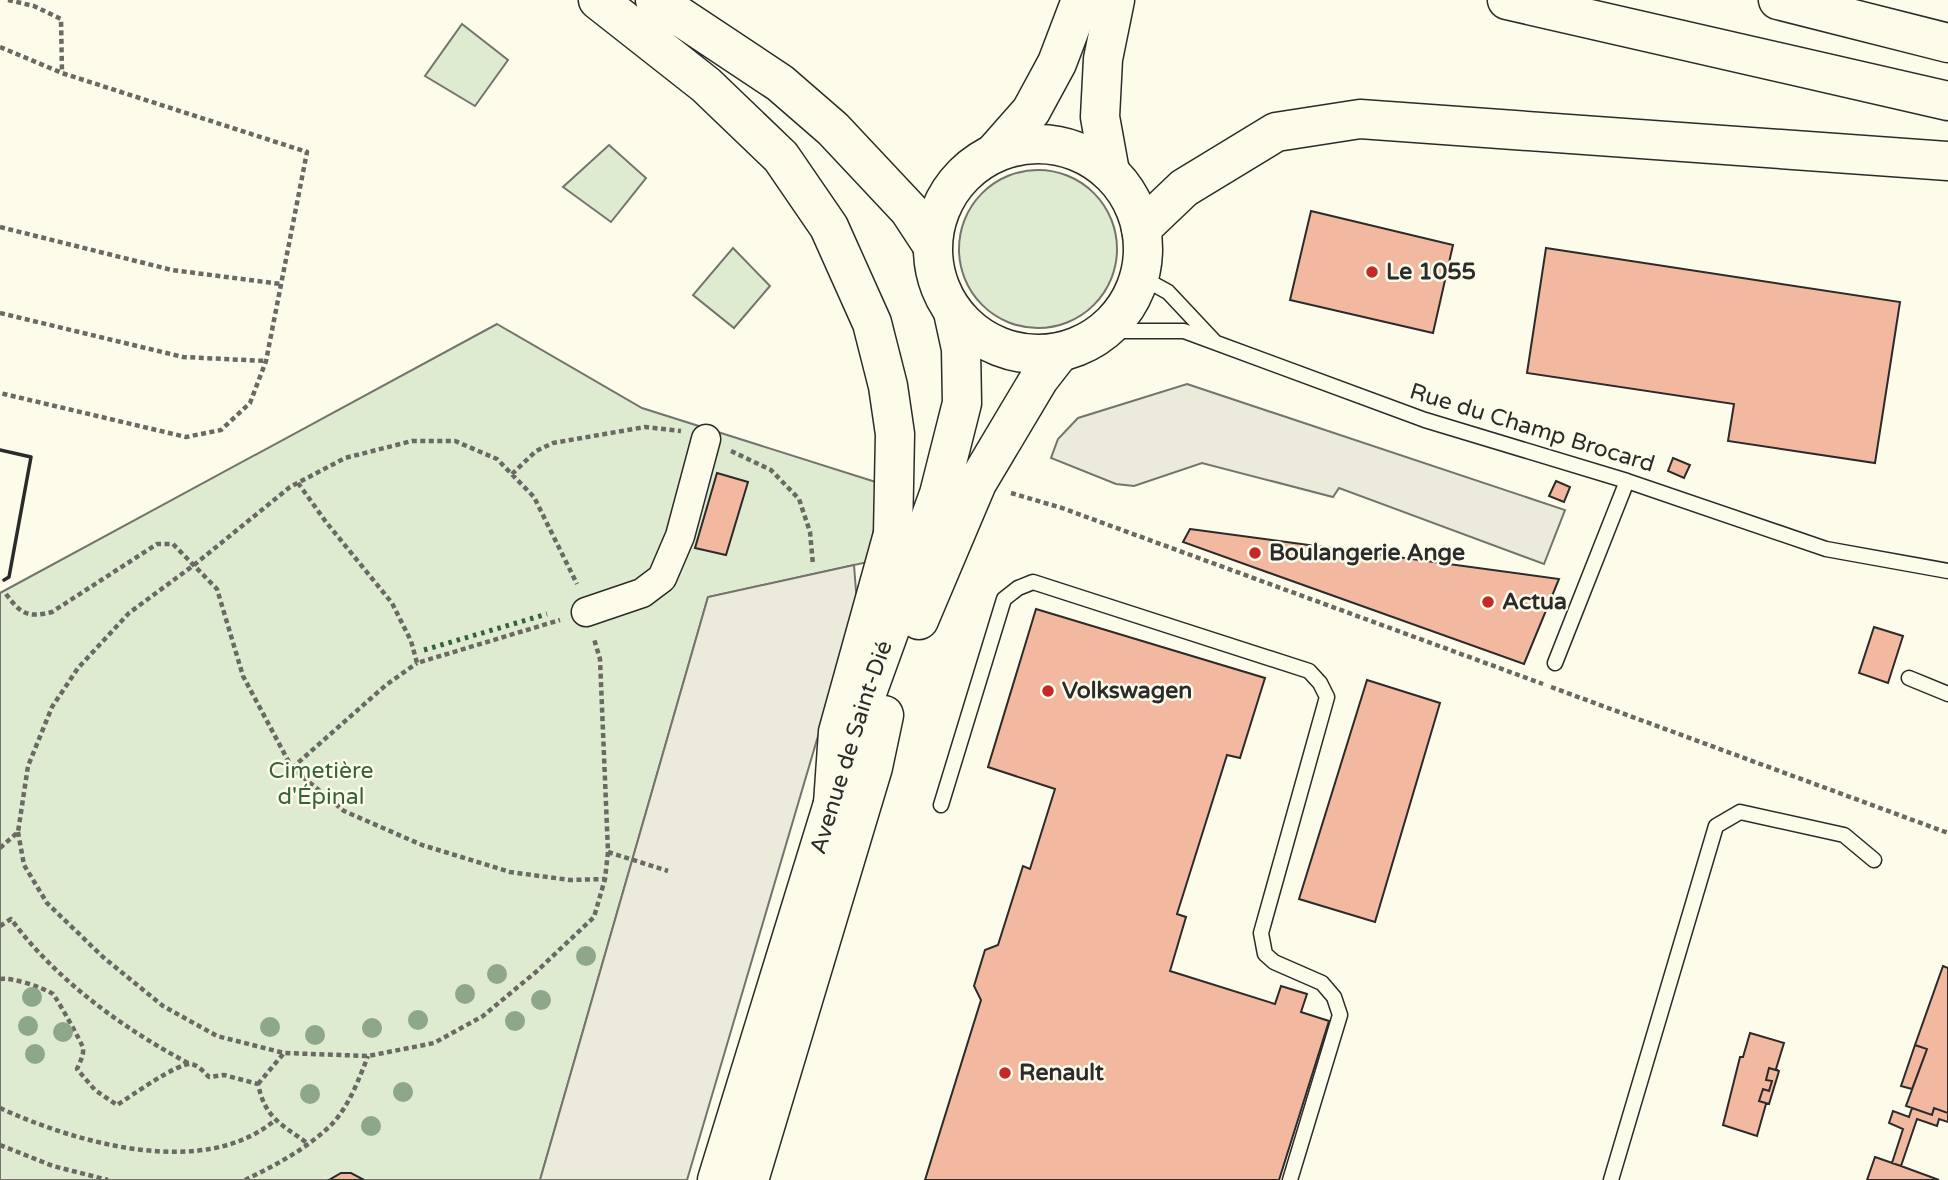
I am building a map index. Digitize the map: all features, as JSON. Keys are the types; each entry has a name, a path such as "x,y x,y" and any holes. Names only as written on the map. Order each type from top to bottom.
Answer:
{"main road":[{"path":"598,0 706,85 781,158 829,227 872,323 888,386 895,434 892,534 838,732 833,804"},
{"path":"655,0 780,83 833,129 909,210 932,246"},
{"path":"995,153 1031,111 1057,62 1081,0"},
{"path":"1110,172 1100,117 1103,59 1115,0"},
{"path":"1507,0 1948,101"},
{"path":"1778,0 1948,43"},
{"path":"1142,229 1184,188 1276,132 1360,119 1948,161"},
{"path":"1024,144 1056,145 1085,154 1110,172 1125,189 1135,208 1142,229 1143,258 1137,285 1124,310 1104,331 1083,344 1060,352 1037,355 1001,348 970,330 953,312 937,281 932,246 937,217 950,190 970,169 995,153 1024,144"},
{"name":"Avenue de Saint-Dié","path":"717,1180 869,690 939,494 962,403 961,349 953,312"},
{"name":"Avenue de Saint-Dié","path":"748,1180 873,767 890,690 976,485 1039,379 1060,352"}],"street":[{"path":"586,612 642,593 662,578 680,536 706,439"}],"lane":[{"path":"1139,276 1168,292 1217,344"},
{"name":"Rue du Champ Brocard","path":"1104,331 1184,331 1424,420 1628,481 1826,549 1948,571"},
{"path":"1555,663 1628,481"},
{"path":"941,805 1004,598 1033,582 1309,671 1320,683 1326,696 1261,933 1265,954 1274,962 1322,983 1334,997 1340,1015 1290,1180"},
{"path":"1909,678 1948,694"},
{"path":"1611,1180 1716,826 1740,812 1844,835 1874,860"}],"path":[{"path":"8,0 34,6 61,19 62,72"},
{"path":"0,47 62,72 307,152 266,361 250,403 221,430 186,438 0,393"},
{"path":"0,227 173,270 281,284"},
{"path":"0,313 183,357 266,361"},
{"path":"411,441 455,441 497,459 534,497 577,583 600,659 608,852 605,879 594,917 537,971 483,1016 434,1043 368,1056 284,1053 218,1036 163,1006 103,957 47,903 24,865 18,832 28,766 52,707 78,668 129,613 298,483 345,458 411,441"},
{"path":"298,483 326,523 392,603 411,641 417,663"},
{"path":"976,485 1062,508 1948,833"},
{"path":"6,594 19,611 35,616 52,612 157,544 173,544 217,589 243,676 292,768 344,811 422,845 510,872 570,880 605,879"},
{"path":"292,768 386,685 417,663 586,612"},
{"path":"0,848 18,832"},
{"path":"608,852 668,871"},
{"path":"0,926 11,919 27,941 108,1013 188,1063 196,1065 209,1077 224,1074 258,1084"},
{"path":"0,979 9,977 53,994 82,1044 83,1052 77,1069 95,1090 117,1105 151,1082 188,1063"},
{"path":"258,1084 284,1053"},
{"path":"245,1180 284,1161 333,1123 355,1089 368,1056"},
{"path":"258,1084 262,1104 275,1120 307,1143"},
{"path":"0,1108 47,1129 83,1141 124,1150 163,1154 202,1153 230,1147 253,1138 275,1120"},
{"path":"0,1145 53,1166 108,1180"}],"green space":[{"path":"462,24 508,60 475,106 425,76"},
{"path":"609,145 646,178 611,222 563,187"},
{"path":"1038,170 1068,176 1094,193 1111,219 1117,249 1111,279 1094,305 1068,322 1038,328 1008,322 982,305 965,279 959,249 965,219 982,193 1008,176"},
{"path":"733,248 770,286 734,328 693,295"},
{"name":"Cimetière d'Épinal","path":"497,324 642,408 882,484 868,562 708,597 540,1180 0,1180 0,593"}],"shaded area":[{"path":"1187,384 1565,510 1544,564 1339,488 1333,497 1202,463 1134,486 1116,484 1051,458 1058,439 1078,418"},
{"path":"854,565 857,604 687,1180 540,1180 708,597"}],"building":[{"name":"Le 1055","path":"1311,211 1453,245 1433,333 1290,300"},
{"path":"1546,248 1900,302 1875,463 1728,441 1734,404 1527,373"},
{"path":"1673,458 1690,465 1684,478 1668,471"},
{"path":"717,473 748,482 726,555 695,548"},
{"path":"1556,481 1570,487 1564,502 1549,496"},
{"path":"1190,529 1559,579 1524,664 1183,542"},
{"path":"1036,609 1265,678 1240,758 1227,755 1177,914 1186,917 1170,971 1275,1004 1281,986 1307,994 1301,1012 1329,1021 1279,1180 925,1180 981,1000 974,986 985,950 998,945 1023,866 1030,869 1055,789 988,767"},
{"path":"1874,627 1903,636 1888,683 1859,673"},
{"path":"1367,680 1440,703 1375,922 1299,899"},
{"path":"1943,966 1948,968 1948,1113 1934,1108 1932,1115 1906,1106 1927,1049 1915,1045"},
{"path":"1750,1033 1784,1043 1776,1069 1779,1071 1769,1068 1766,1080 1772,1081 1769,1091 1763,1089 1759,1101 1769,1104 1766,1104 1757,1136 1723,1125 1740,1057 1743,1057"},
{"path":"1915,1045 1927,1049 1912,1089 1901,1086"},
{"path":"1769,1068 1779,1071 1769,1104 1759,1101 1763,1089 1769,1091 1772,1081 1766,1080"},
{"path":"1912,1108 1932,1115 1934,1108 1948,1113 1948,1122 1939,1119 1937,1126 1917,1119 1901,1166 1892,1163 1903,1129 1889,1123 1893,1111 1909,1117"},
{"path":"1875,1157 1901,1166 1939,1180 1867,1180"},
{"path":"341,1173 351,1173 364,1180 329,1180"}],"hedge":[{"path":"424,650 547,614"}],"wall":[{"path":"0,450 31,457 9,577 4,580"}],"place":[{"name":"Le 1055","path":"1372,272"},
{"name":"Boulangerie Ange","path":"1255,553"},
{"name":"Actua","path":"1488,602"},
{"name":"Volkswagen","path":"1048,691"},
{"name":"Renault","path":"1005,1073"}]}
